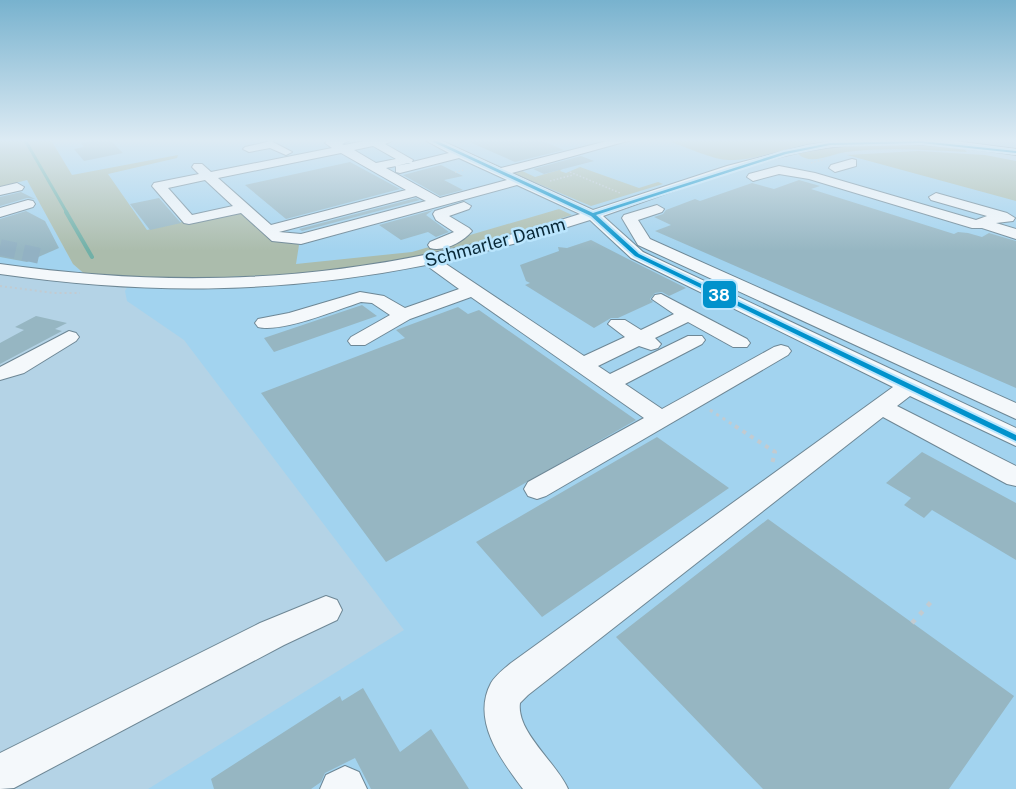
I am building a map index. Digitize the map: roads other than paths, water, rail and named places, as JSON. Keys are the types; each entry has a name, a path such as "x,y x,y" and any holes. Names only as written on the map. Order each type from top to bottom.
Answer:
{"street":[{"path":"206,177 168,196 189,220 243,208"},
{"path":"209,177 277,238 293,240 495,187 524,183"},
{"path":"392,177 437,202"},
{"path":"511,177 593,215 637,255 1016,438"},
{"name":"Schmarler Damm","path":"0,279 69,288 104,288 143,284 285,280 339,274 432,253 534,234 711,177"},
{"path":"757,177 629,218 644,242 1016,412"},
{"path":"814,177 977,225 1002,216"},
{"path":"0,191 17,187"},
{"path":"495,187 509,193 440,214 441,217 464,231 432,253 474,290 660,419"},
{"path":"268,230 418,191"},
{"path":"924,194 1016,220"},
{"path":"0,213 28,204"},
{"path":"984,224 1016,234"},
{"path":"534,234 554,244"},
{"path":"36,274 44,265 40,256"},
{"name":"Schmarler Damm","path":"0,269 143,284"},
{"path":"358,341 403,315 474,290"},
{"path":"265,323 292,318 360,297 382,300 403,315"},
{"path":"661,299 740,343"},
{"path":"582,365 688,315"},
{"path":"618,324 668,354"},
{"path":"0,374 16,368 69,337"},
{"path":"609,383 695,340"},
{"path":"537,489 781,351"},
{"path":"548,789 516,747 500,717 504,697 523,675 908,387"},
{"path":"880,407 1016,477"},
{"path":"0,774 262,639 326,610"},
{"path":"340,789 345,786 347,789"}],"waterway":[{"path":"46,177 67,213"},
{"path":"66,212 92,257"}],"tunnel":[{"path":"0,247 40,256"}]}
